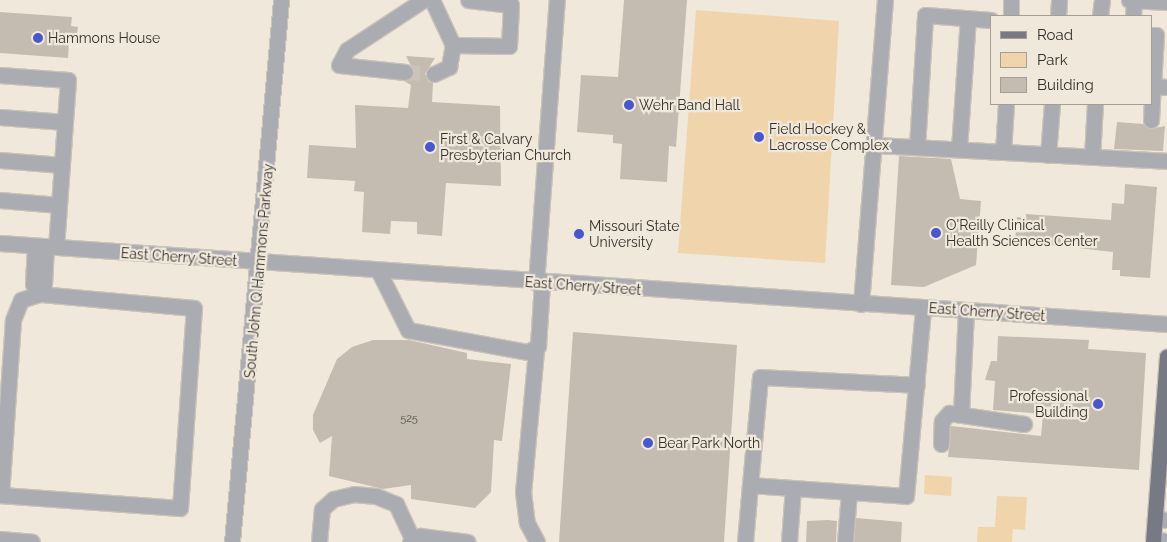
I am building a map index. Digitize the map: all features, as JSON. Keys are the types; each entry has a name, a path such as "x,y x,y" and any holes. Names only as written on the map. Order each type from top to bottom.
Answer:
{"main road":[{"path":"1158,541 1161,519 1167,357"}],"street":[{"name":"South John Q Hammons Parkway","path":"232,542 261,263 281,0"},
{"path":"405,72 340,65 347,50 423,0"},
{"path":"432,0 452,45 449,67 434,74"},
{"path":"452,45 509,46 511,5 468,0"},
{"path":"537,542 527,524 523,492 536,350 557,0"},
{"path":"861,304 885,0"},
{"path":"1011,15 1012,0"},
{"path":"1058,15 1059,0"},
{"path":"1100,15 1102,0"},
{"path":"1129,0 1167,2"},
{"path":"1133,15 1134,0"},
{"path":"917,147 925,15 990,20"},
{"path":"959,150 968,18"},
{"path":"1151,120 1160,87 1156,35 1152,35"},
{"path":"0,76 68,80 59,205 45,247 39,294"},
{"path":"1003,152 1006,105"},
{"path":"1048,155 1052,105"},
{"path":"1092,157 1095,105"},
{"path":"0,117 65,122"},
{"path":"874,145 1167,161"},
{"path":"0,160 62,165"},
{"path":"0,200 59,205"},
{"name":"East Cherry Street","path":"0,243 379,272 1167,324"},
{"path":"379,272 408,330 500,347 536,350"},
{"path":"39,294 194,308 180,508 0,495 6,319 21,300 39,294"},
{"path":"750,484 906,496 923,308"},
{"path":"961,413 966,311"},
{"path":"745,542 760,377 917,385"},
{"path":"941,444 944,416 961,413 1024,424"},
{"path":"789,542 793,488"},
{"path":"845,542 849,492"},
{"path":"319,542 322,509 333,499 354,494 376,496 396,504 411,541 468,542"},
{"path":"0,539 24,542"}],"green space":[{"name":"Field Hockey & Lacrosse Complex","path":"696,10 839,21 825,263 678,253"},
{"path":"925,475 952,477 951,496 924,494"},
{"path":"997,496 1027,497 1025,530 1013,529 1012,542 977,542 978,527 995,527"}],"building":[{"name":"Wehr Band Hall","path":"624,0 687,0 676,147 669,146 667,182 620,179 622,144 613,143 613,135 577,132 581,75 618,77"},
{"name":"Hammons House","path":"0,12 72,17 71,26 78,27 76,42 69,41 68,58 0,53"},
{"name":"First & Calvary Presbyterian Church","path":"406,56 435,58 425,74 433,83 432,102 500,106 501,186 446,183 442,236 417,234 417,222 391,221 390,234 362,232 364,192 354,191 355,181 307,178 309,145 356,148 355,105 408,108 411,85 404,81 414,72"},
{"path":"1117,122 1143,124 1150,129 1165,126 1163,151 1114,149"},
{"name":"O'Reilly Clinical Health Sciences Center","path":"899,156 951,159 960,199 981,201 976,265 924,287 891,285"},
{"path":"1125,184 1157,187 1150,278 1120,276 1120,270 1112,270 1113,252 1015,241 1017,217 1026,218 1026,214 1111,220 1112,203 1124,204"},
{"name":"Bear Park North","path":"573,332 737,345 724,542 559,542"},
{"name":"Professional Building","path":"998,336 1089,340 1088,349 1146,353 1139,470 948,457 951,426 1041,436 1043,414 993,410 995,381 985,380 991,361 997,361"},
{"path":"373,340 409,340 467,353 467,359 511,364 502,441 494,440 491,492 475,508 411,499 411,485 383,489 329,476 332,436 320,443 313,430 313,415 337,359 352,347"},
{"path":"856,518 902,522 901,542 854,542"},
{"path":"807,521 837,521 836,542 806,542"}],"tunnel":[{"path":"405,72 434,74"}],"place":[{"name":"Hammons House","path":"38,38"},
{"name":"Wehr Band Hall","path":"629,105"},
{"name":"Field Hockey & Lacrosse Complex","path":"759,137"},
{"name":"First & Calvary Presbyterian Church","path":"430,147"},
{"name":"O'Reilly Clinical Health Sciences Center","path":"936,233"},
{"name":"Missouri State University","path":"579,234"},
{"name":"Professional Building","path":"1098,404"},
{"name":"Bear Park North","path":"648,443"}]}
